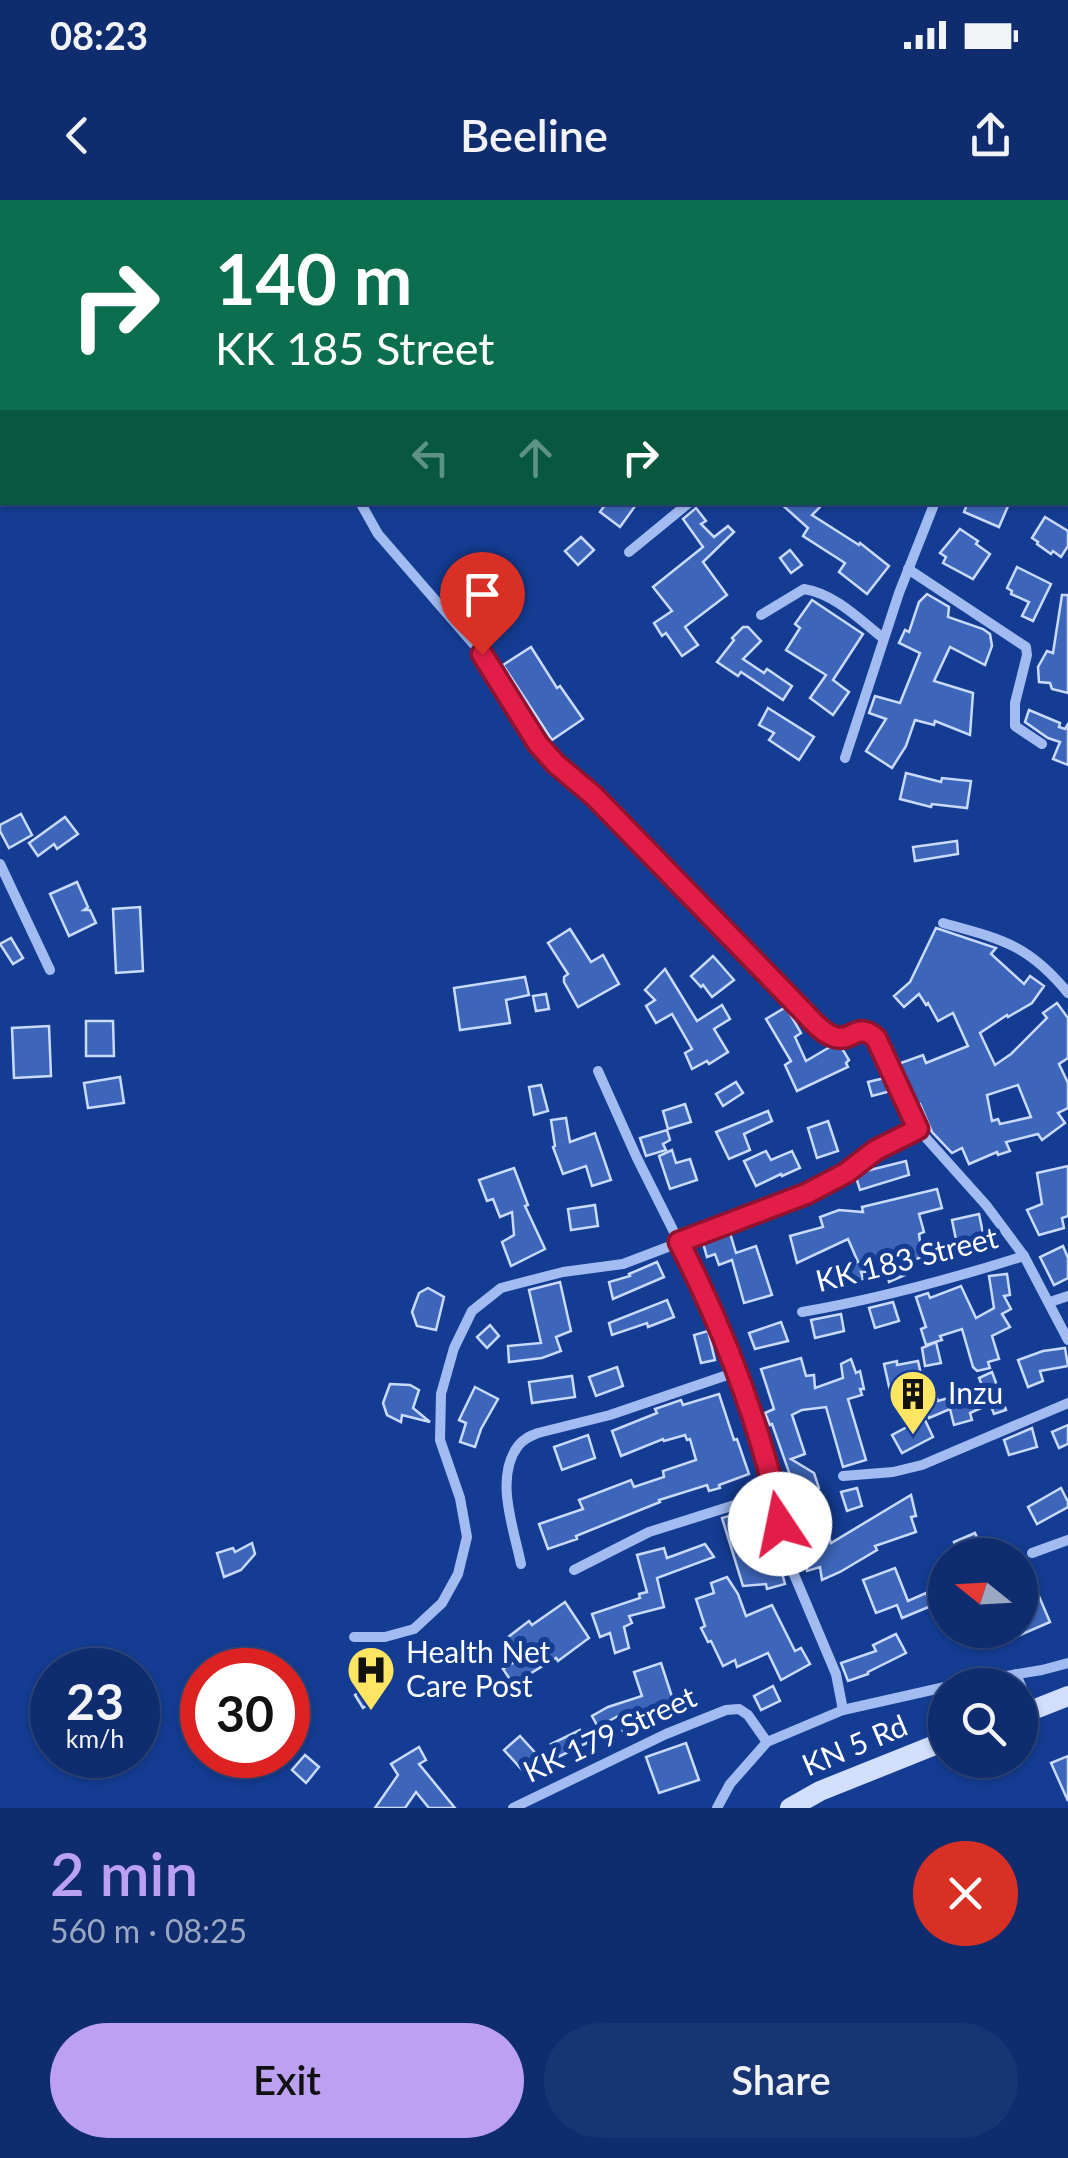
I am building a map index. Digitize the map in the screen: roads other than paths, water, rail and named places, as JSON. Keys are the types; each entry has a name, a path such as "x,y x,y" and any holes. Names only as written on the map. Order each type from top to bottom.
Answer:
{"main road":[{"path":"1038,1709 1068,1696"},
{"name":"KN 5 Rd","path":"790,1808 820,1791 928,1748"}],"street":[{"path":"362,505 378,534 482,654 538,744 556,764 594,796 822,1030 844,1038 868,1032 876,1038 918,1129 986,1205 1024,1256 1068,1340"},
{"path":"629,552 686,505"},
{"path":"845,758 932,505"},
{"path":"908,569 1026,647 1014,726 1042,744"},
{"path":"761,615 804,589 816,591 827,595 883,638"},
{"path":"0,864 50,970"},
{"path":"944,922 1022,949 1068,993"},
{"path":"598,1071 708,1298 738,1371 776,1492 790,1564 836,1674 843,1710"},
{"path":"354,1637 385,1637 414,1629 442,1602 458,1574 467,1538 460,1498 440,1440 441,1394 454,1348 472,1311 501,1288 563,1272 623,1264 806,1194 918,1129"},
{"name":"KK 183 Street","path":"802,1312 940,1282 1024,1256"},
{"path":"1050,1302 1068,1296"},
{"path":"521,1564 506,1477 516,1447 538,1433 610,1414 738,1371"},
{"path":"843,1476 922,1466 1068,1403"},
{"path":"574,1570 650,1532 776,1492"},
{"path":"1038,1551 1068,1540"},
{"path":"1038,1671 1068,1663"},
{"path":"717,1808 730,1784 767,1742 843,1710 928,1691"},
{"name":"KK 179 Street","path":"514,1808 666,1734 726,1710 748,1715 767,1742"}],"place":[{"name":"Inzu","path":"913,1436"},
{"name":"Health Net Care Post","path":"371,1712"}]}
